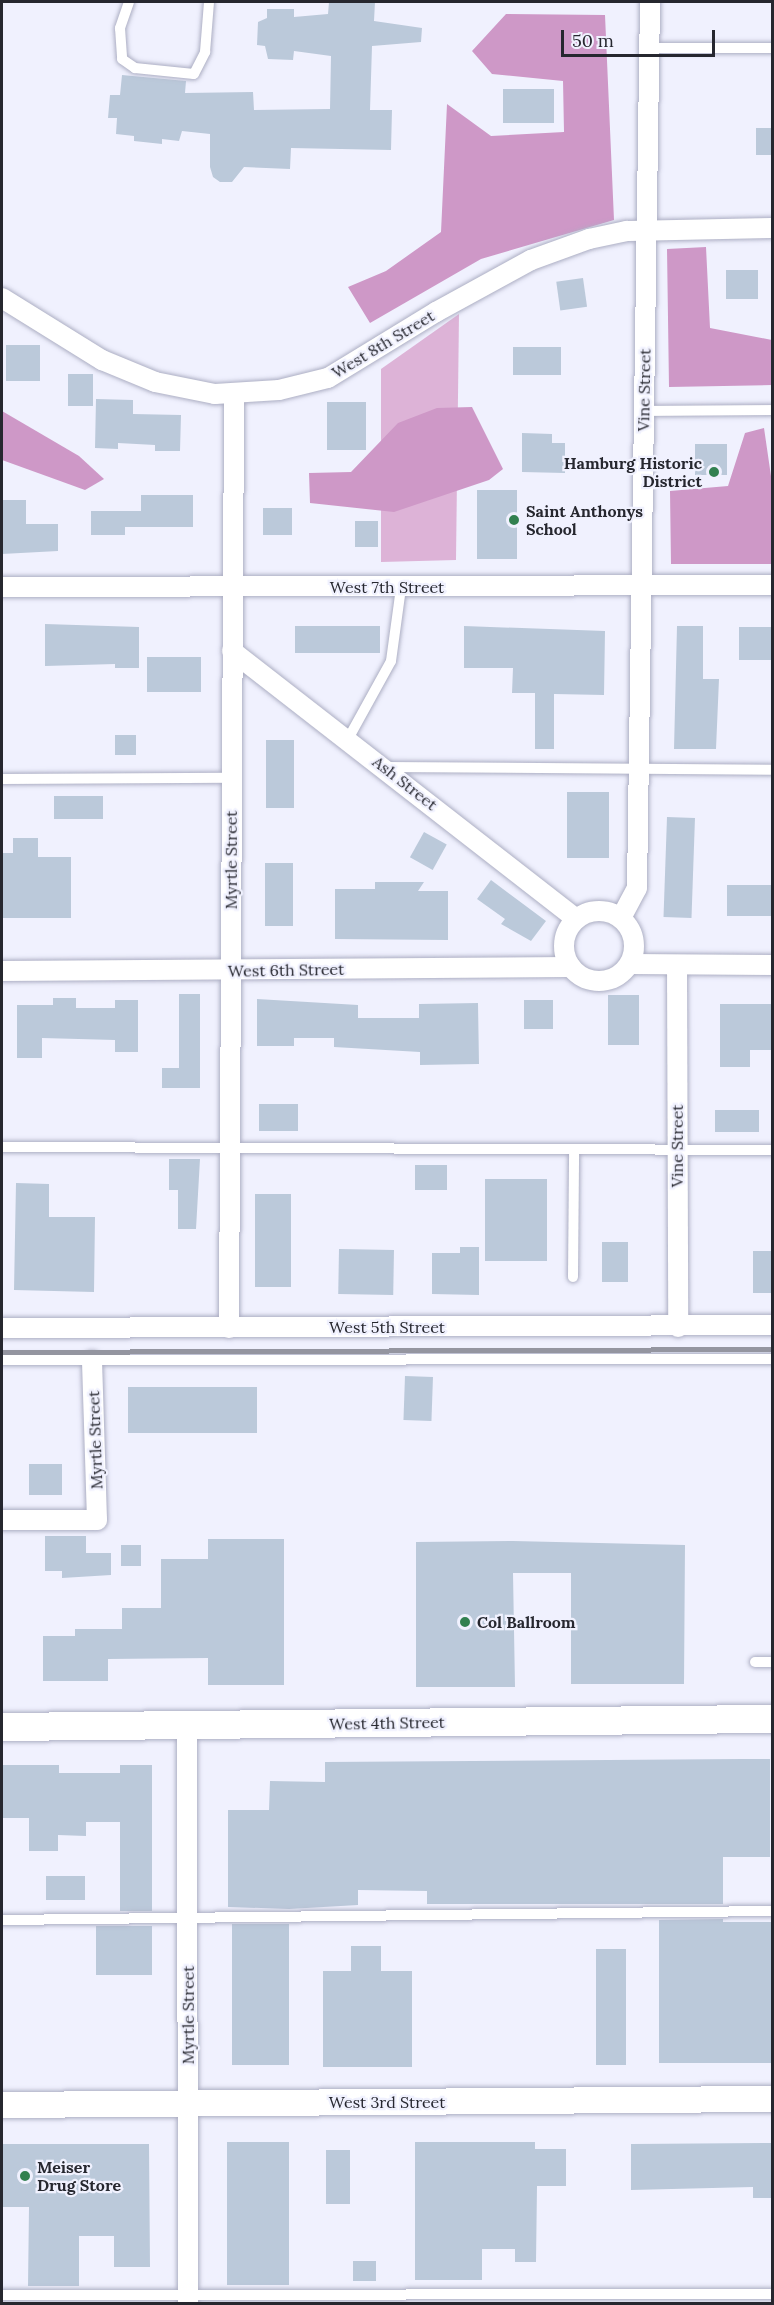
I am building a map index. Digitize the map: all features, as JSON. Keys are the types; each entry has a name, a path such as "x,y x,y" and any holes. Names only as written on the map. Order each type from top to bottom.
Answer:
{"main road":[{"name":"West 4th Street","path":"2,1727 772,1719"}],"street":[{"name":"Vine Street","path":"621,918 637,888 650,2"},
{"name":"West 8th Street","path":"2,298 102,360 155,382 215,394 279,390 328,378 435,312 531,260 589,239 645,230 772,228"},
{"name":"Myrtle Street","path":"229,1328 234,393"},
{"name":"West 7th Street","path":"2,587 400,588 642,584 772,585"},
{"name":"Ash Street","path":"232,651 384,767 576,919"},
{"path":"630,964 633,937 621,918 599,911 576,919 564,939 564,951 571,967 584,978 607,981 630,964 772,965"},
{"name":"Vine Street","path":"677,965 678,1327"},
{"name":"West 6th Street","path":"2,971 571,967"},
{"name":"West 5th Street","path":"2,1328 772,1325"},
{"name":"Myrtle Street","path":"2,1520 97,1520 92,1361"},
{"name":"Myrtle Street","path":"187,1726 188,2298"},
{"name":"West 3rd Street","path":"2,2105 772,2100"}],"lane":[{"path":"129,2 120,28 122,59 135,68 194,74 205,52 209,2"},
{"path":"649,48 772,48"},
{"path":"643,411 772,410"},
{"path":"348,739 392,662 400,588"},
{"path":"384,767 639,771 772,770"},
{"path":"2,779 231,778"},
{"path":"2,1147 230,1146 677,1152 772,1150"},
{"path":"573,1277 574,1150"},
{"path":"2,1360 772,1359"},
{"path":"755,1662 772,1662"},
{"path":"2,1920 772,1911"},
{"path":"2,2295 188,2298 772,2294"}],"shaded area":[{"path":"506,14 605,15 614,220 481,259 370,323 348,287 386,271 441,232 447,104 491,136 564,132 563,81 492,74 472,51"},
{"path":"706,247 710,328 772,340 772,385 669,387 667,249"},
{"path":"459,314 456,560 381,562 381,369"},
{"path":"472,407 503,469 489,480 394,512 310,503 309,473 351,472 398,423 437,408"},
{"path":"2,411 79,456 104,479 85,490 2,460"},
{"path":"764,428 772,483 772,564 671,564 670,491 728,486 745,433"}],"building":[{"path":"329,2 375,2 374,21 422,28 421,42 372,46 370,110 392,110 391,150 291,148 290,169 244,167 232,182 220,182 213,177 210,167 210,134 182,131 179,141 162,139 162,144 134,141 134,136 116,134 117,118 108,118 110,95 120,95 122,75 186,81 185,93 253,92 254,110 330,109 331,56 294,51 293,60 268,59 265,46 257,45 258,22 267,18 267,9 294,9 294,17 328,14"},
{"path":"503,89 554,89 554,123 503,123"},
{"path":"756,128 772,128 772,155 756,155"},
{"path":"726,270 758,270 758,299 726,299"},
{"path":"583,278 587,307 560,310 556,282"},
{"path":"6,345 40,345 40,381 6,381"},
{"path":"513,347 561,347 561,375 513,375"},
{"path":"68,374 93,374 93,406 68,406"},
{"path":"96,399 133,400 133,414 181,415 180,451 155,451 155,445 118,443 118,449 95,448"},
{"path":"327,402 366,402 366,450 327,450"},
{"path":"522,433 552,434 552,443 565,443 565,473 522,472"},
{"path":"695,444 727,444 727,475 695,475"},
{"path":"477,490 517,490 517,559 477,559"},
{"path":"141,495 193,495 193,527 125,527 125,535 91,535 91,511 141,511"},
{"path":"2,500 26,500 26,524 58,524 58,551 2,554"},
{"path":"263,508 292,508 292,535 263,535"},
{"path":"355,521 378,521 378,547 355,547"},
{"path":"45,624 139,627 139,668 115,668 115,664 45,666"},
{"path":"295,626 380,626 380,653 295,653"},
{"path":"464,626 605,631 604,695 554,694 554,749 535,749 535,693 512,693 513,668 464,668"},
{"path":"677,626 703,626 703,679 719,679 716,749 674,749"},
{"path":"739,627 772,627 772,660 739,660"},
{"path":"147,657 201,657 201,692 147,692"},
{"path":"115,735 136,735 136,755 115,755"},
{"path":"266,740 294,740 294,808 266,808"},
{"path":"567,792 609,792 609,858 567,858"},
{"path":"54,796 103,796 103,819 54,819"},
{"path":"667,817 695,818 691,918 664,917"},
{"path":"424,832 447,845 433,870 410,857"},
{"path":"13,838 38,838 38,857 71,857 71,918 2,918 2,853 13,853"},
{"path":"265,863 293,863 293,926 265,926"},
{"path":"491,880 546,921 531,941 501,924 505,919 477,899"},
{"path":"375,882 424,882 418,891 448,891 448,940 335,939 335,889 375,889"},
{"path":"727,885 772,885 772,916 727,916"},
{"path":"179,994 200,994 200,1088 162,1088 162,1068 179,1068"},
{"path":"608,995 639,995 639,1045 608,1045"},
{"path":"53,998 76,998 76,1008 115,1008 115,1000 138,1000 138,1052 115,1052 115,1040 42,1038 42,1058 17,1058 17,1005 53,1005"},
{"path":"257,999 358,1005 358,1018 419,1018 419,1004 478,1003 479,1064 420,1065 420,1052 334,1047 334,1038 294,1038 294,1046 257,1046"},
{"path":"524,1000 553,1000 553,1029 524,1029"},
{"path":"720,1004 772,1004 772,1050 750,1050 750,1067 720,1067"},
{"path":"259,1104 298,1104 298,1131 259,1131"},
{"path":"715,1110 759,1110 759,1132 715,1132"},
{"path":"169,1159 200,1159 196,1229 178,1229 178,1190 169,1190"},
{"path":"415,1165 447,1165 447,1190 415,1190"},
{"path":"485,1179 547,1179 547,1261 485,1261"},
{"path":"16,1183 49,1184 49,1217 95,1217 94,1292 14,1290"},
{"path":"255,1194 291,1194 291,1287 255,1287"},
{"path":"602,1242 628,1242 628,1282 602,1282"},
{"path":"460,1247 479,1247 479,1295 432,1294 432,1253 460,1253"},
{"path":"339,1249 394,1250 393,1295 338,1294"},
{"path":"753,1251 772,1251 772,1293 753,1293"},
{"path":"405,1376 433,1377 431,1421 403,1420"},
{"path":"128,1387 257,1387 257,1433 128,1433"},
{"path":"29,1464 62,1464 62,1495 29,1495"},
{"path":"45,1536 86,1536 86,1553 111,1553 111,1575 62,1578 62,1571 45,1571"},
{"path":"208,1539 284,1539 284,1685 208,1685 208,1658 108,1659 108,1681 43,1681 43,1636 75,1636 75,1629 122,1629 122,1608 161,1608 161,1559 208,1559"},
{"path":"513,1541 685,1545 684,1684 571,1684 571,1573 513,1573 515,1687 416,1687 416,1542"},
{"path":"121,1545 141,1545 141,1566 121,1566"},
{"path":"770,1759 770,1857 723,1857 723,1904 427,1904 427,1891 358,1890 358,1905 289,1909 228,1907 228,1810 269,1810 270,1781 325,1782 325,1762"},
{"path":"2,1765 59,1765 59,1773 120,1773 120,1765 152,1765 152,1911 120,1911 120,1822 86,1822 86,1836 58,1835 58,1851 29,1851 29,1818 2,1818"},
{"path":"46,1876 85,1876 85,1900 46,1900"},
{"path":"723,1919 723,1922 772,1922 772,2063 659,2063 659,1920"},
{"path":"232,1924 289,1924 289,2065 232,2065"},
{"path":"96,1926 152,1926 152,1975 96,1975"},
{"path":"351,1946 381,1946 381,1971 412,1971 412,2067 323,2067 323,1971 351,1971"},
{"path":"596,1949 626,1949 626,2065 596,2065"},
{"path":"227,2142 289,2142 289,2285 227,2285"},
{"path":"415,2142 535,2142 535,2149 566,2149 566,2186 537,2186 536,2262 515,2262 515,2249 482,2249 482,2280 415,2280"},
{"path":"772,2143 772,2198 753,2198 753,2187 631,2190 631,2144"},
{"path":"2,2144 149,2144 150,2267 114,2267 114,2236 79,2236 79,2286 28,2286 29,2207 2,2207"},
{"path":"326,2150 350,2150 350,2204 326,2204"},
{"path":"353,2261 376,2261 376,2281 353,2281"}],"railway":[{"path":"2,1352 772,1349"}],"place":[{"name":"Hamburg Historic District","path":"714,472"},
{"name":"Saint Anthonys School","path":"514,520"},
{"name":"Col Ballroom","path":"465,1622"},
{"name":"Meiser Drug Store","path":"25,2176"}]}
